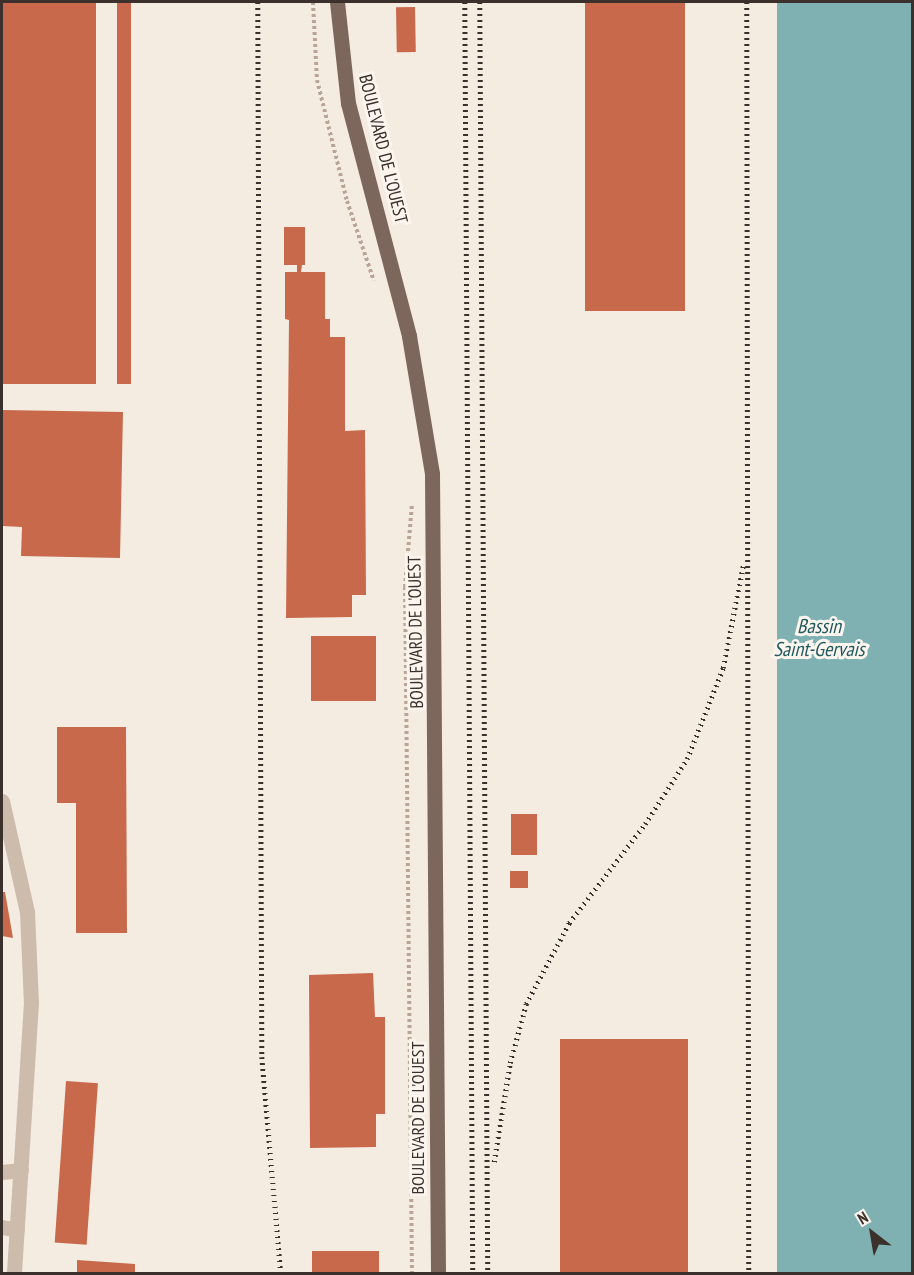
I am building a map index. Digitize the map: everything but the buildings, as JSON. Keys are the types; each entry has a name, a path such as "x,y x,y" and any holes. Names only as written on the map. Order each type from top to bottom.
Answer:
{"main road":[{"name":"BOULEVARD DE L'OUEST","path":"337,2 348,103 410,336 432,474 438,1274"}],"street":[{"path":"2,801 27,912 31,1002 21,1170 9,1228 14,1274"},
{"path":"2,1172 21,1170"}],"path":[{"path":"313,2 317,80 347,201 375,285"},
{"path":"412,501 405,587 412,1274"}],"water":[{"name":"Bassin Saint-Gervais","path":"724,2 912,2 912,1273 724,1273"}],"pier":[{"path":"724,2 777,2 777,1273 724,1273"}],"railway":[{"path":"258,2 262,1057 281,1274"},
{"path":"465,2 473,1274"},
{"path":"480,2 488,1274"},
{"path":"747,2 749,1274"},
{"path":"494,1162 510,1063 526,1004 569,923 645,824 687,759 723,668 743,566"}]}
